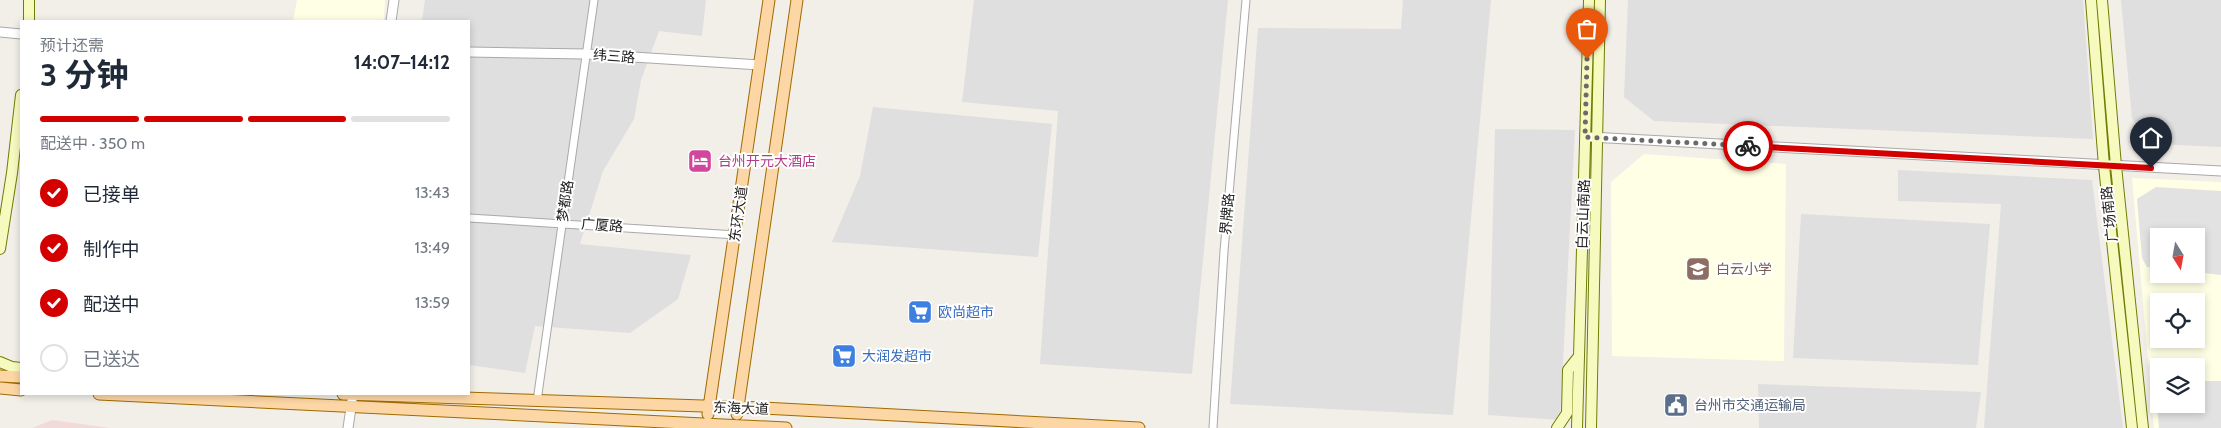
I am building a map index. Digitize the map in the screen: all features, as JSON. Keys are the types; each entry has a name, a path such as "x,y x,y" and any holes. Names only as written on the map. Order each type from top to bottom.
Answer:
{"main road":[{"path":"28,20 29,0"},
{"name":"东环大道","path":"706,426 736,235 769,0"},
{"name":"东环大道","path":"735,427 796,0"},
{"name":"白云山南路","path":"1577,428 1588,0"},
{"name":"白云山南路","path":"1591,428 1600,0"},
{"name":"广场南路","path":"2091,0 2104,166 2132,428"},
{"name":"广场南路","path":"2102,0 2116,166 2143,428"},
{"path":"0,249 12,173 20,104"},
{"path":"1557,428 1567,413 1568,370 1579,356"},
{"path":"0,362 12,368 20,368"},
{"path":"0,376 20,377"},
{"path":"0,388 20,390"},
{"name":"东海大道","path":"118,395 706,426 786,428"},
{"name":"东海大道","path":"379,395 738,408 1139,428"}],"street":[{"path":"391,20 394,0"},
{"name":"梦都路","path":"537,401 594,0"},
{"name":"界牌路","path":"1213,428 1224,251 1246,0"},
{"path":"0,32 20,34"},
{"name":"纬三路","path":"470,52 586,54 760,65"},
{"path":"1585,137 2221,171"},
{"name":"广厦路","path":"470,218 562,222 736,235"},
{"path":"348,428 353,395"}],"shaded area":[{"path":"297,0 385,0 382,20 293,20"},
{"path":"425,0 706,0 702,36 659,31 641,80 634,119 603,171 580,244 691,255 678,299 630,333 535,326 525,373 470,365 470,20 422,20"},
{"path":"974,0 1228,0 1192,374 1040,364 1058,111 962,102"},
{"path":"1403,0 1491,0 1453,415 1230,404 1258,28 1401,29"},
{"path":"1628,0 2083,0 2093,139 1654,121 1624,97"},
{"path":"2121,0 2221,0 2221,147 2155,144 2132,119"},
{"path":"873,107 1052,124 1038,257 832,242 860,176"},
{"path":"1495,129 1575,130 1560,420 1488,415"},
{"name":"白云小学","path":"1644,154 1786,164 1784,361 1612,356 1611,182"},
{"path":"1898,170 2092,180 2123,428 1984,428 2001,204 1898,201"},
{"path":"2132,178 2221,182 2221,428 2154,428 2153,413 2205,413 2205,358 2150,358 2150,383"},
{"path":"2156,187 2221,191 2221,275 2205,273 2205,228 2150,228 2150,267 2147,267 2142,258 2137,199"},
{"path":"1801,214 1990,224 1978,365 1793,358"},
{"path":"2205,381 2221,381 2221,428 2159,428 2158,413 2205,413"},
{"path":"1758,384 1981,392 1976,428 1759,428"},
{"path":"52,420 110,428 32,428"}],"way so far":[{"path":"1587,59 1585,137 1748,146"}],"place":[{"name":"台州开元大酒店","path":"700,161"},
{"name":"白云小学","path":"1698,269"},
{"name":"欧尚超市","path":"920,312"},
{"name":"大润发超市","path":"844,356"},
{"name":"台州市交通运输局","path":"1676,405"}],"route":[{"path":"1748,146 2151,168"}]}
